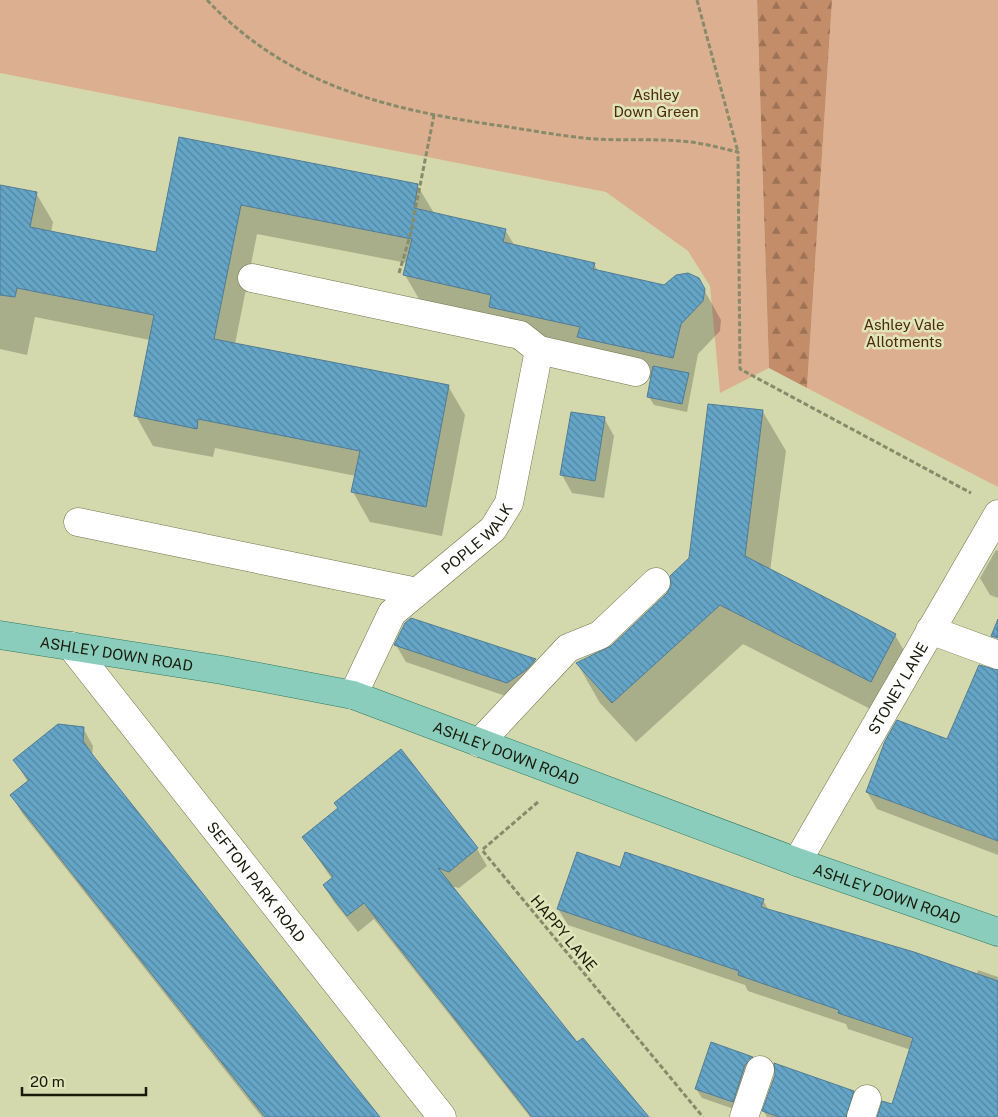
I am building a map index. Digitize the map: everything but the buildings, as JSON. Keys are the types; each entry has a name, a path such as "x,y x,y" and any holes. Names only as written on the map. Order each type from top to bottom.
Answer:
{"main road":[{"name":"ASHLEY DOWN ROAD","path":"0,635 222,670 353,695 797,862 998,932"}],"street":[{"path":"252,278 520,335 538,350 636,372"},
{"name":"POPLE WALK","path":"353,695 392,613 493,529 509,503 538,350"},
{"name":"STONEY LANE","path":"797,862 998,514"},
{"path":"78,522 417,592"},
{"path":"479,743 568,648 600,635 656,582"},
{"path":"930,630 998,655"},
{"name":"SEFTON PARK ROAD","path":"71,646 442,1117"},
{"path":"744,1117 760,1070"}],"path":[{"path":"207,0 262,49 303,73 358,96 434,115 584,138 696,143 738,152"},
{"path":"698,0 738,152 740,369 972,494"},
{"path":"390,308 410,236 434,115"},
{"name":"HAPPY LANE","path":"568,776 482,850 703,1117"}],"green space":[{"name":"Ashley Down Green","path":"0,0 757,0 769,368 720,393 710,286 688,251 606,192 0,73"},
{"path":"757,0 832,0 807,388 769,368"},
{"name":"Ashley Vale Allotments","path":"832,0 998,0 998,487 807,388"}]}
